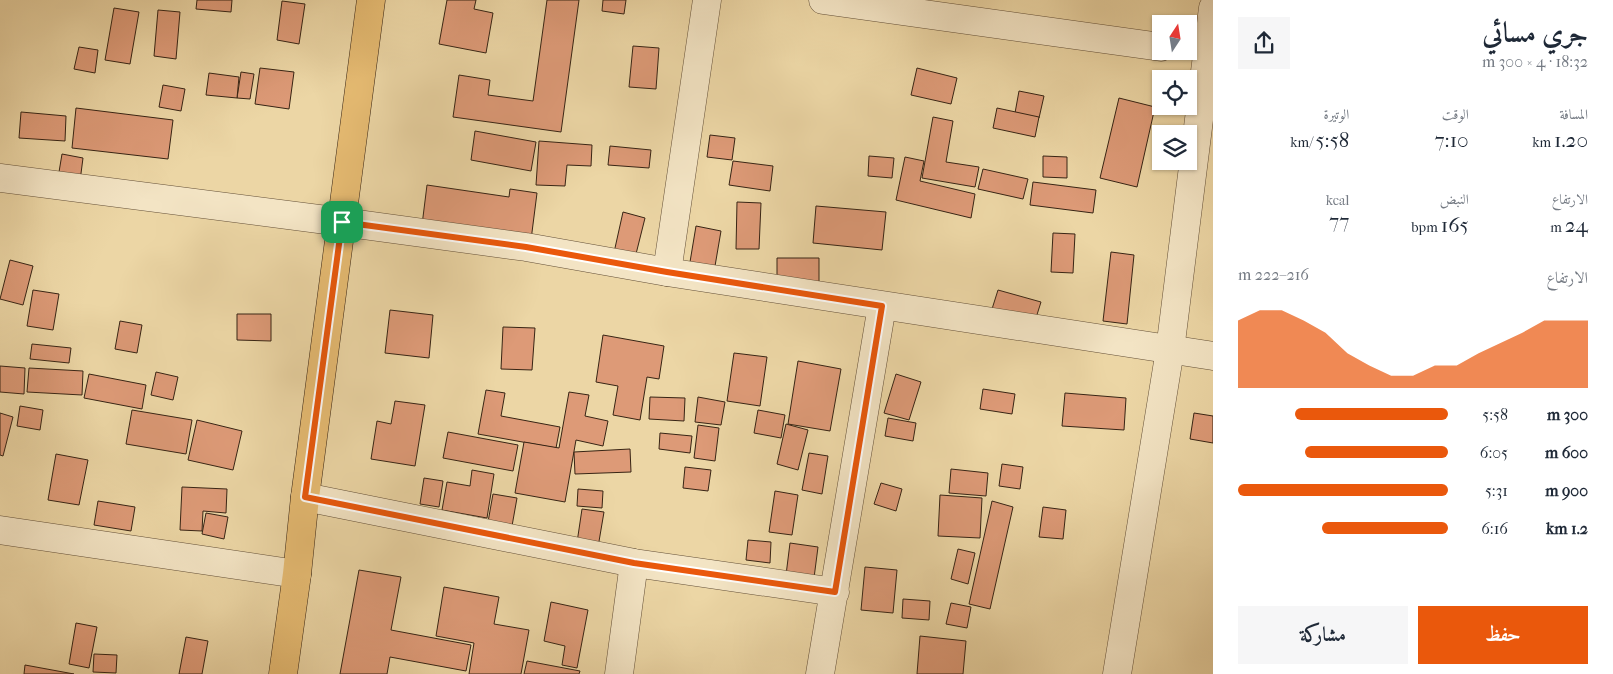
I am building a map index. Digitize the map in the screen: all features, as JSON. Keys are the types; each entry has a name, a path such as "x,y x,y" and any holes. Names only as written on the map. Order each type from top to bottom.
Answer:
{"main road":[{"path":"283,674 371,0"}],"street":[{"path":"667,272 707,0"},
{"path":"824,0 923,7 1152,45"},
{"path":"1117,674 1170,350 1203,53 1213,8"},
{"path":"0,178 526,247 667,272 1213,356"},
{"path":"820,674 882,306"},
{"path":"305,497 634,563 835,592"},
{"path":"0,530 297,574"},
{"path":"620,674 634,563"}],"building":[{"path":"197,0 232,0 231,12 196,9"},
{"path":"447,0 476,0 474,9 493,13 486,53 439,44"},
{"path":"547,0 579,0 561,132 453,117 459,75 490,80 488,95 533,101"},
{"path":"603,0 626,0 624,14 602,11"},
{"path":"282,1 305,4 299,44 277,40"},
{"path":"114,8 139,12 130,64 105,60"},
{"path":"158,10 180,12 176,59 154,56"},
{"path":"633,46 659,48 656,89 629,87"},
{"path":"79,47 98,50 95,73 74,69"},
{"path":"260,68 294,72 289,109 255,104"},
{"path":"917,68 957,78 951,104 911,95"},
{"path":"241,72 254,74 250,99 237,98"},
{"path":"209,73 239,77 237,98 206,95"},
{"path":"163,85 185,89 181,111 159,107"},
{"path":"1019,91 1044,96 1039,118 1015,113"},
{"path":"1119,98 1152,106 1153,115 1137,187 1100,178"},
{"path":"76,108 173,120 168,159 72,148"},
{"path":"997,108 1039,117 1035,137 993,128"},
{"path":"21,112 66,116 65,141 19,138"},
{"path":"933,117 953,121 946,162 979,167 975,187 922,178"},
{"path":"475,131 536,142 531,171 471,160"},
{"path":"710,135 735,138 732,160 707,157"},
{"path":"539,141 592,145 591,166 567,165 565,186 536,185"},
{"path":"610,146 651,150 649,168 608,165"},
{"path":"62,154 83,158 80,181 58,178"},
{"path":"869,156 894,158 892,178 868,176"},
{"path":"1043,156 1067,157 1067,178 1043,177"},
{"path":"905,157 924,161 920,181 975,194 971,218 896,200"},
{"path":"733,161 773,166 770,191 729,185"},
{"path":"983,169 1028,179 1023,199 978,189"},
{"path":"1033,182 1096,190 1093,213 1030,205"},
{"path":"427,185 509,197 510,189 537,193 531,240 422,225"},
{"path":"737,202 761,203 759,249 736,249"},
{"path":"816,206 886,212 882,250 813,243"},
{"path":"623,212 645,218 634,262 613,257"},
{"path":"696,226 721,231 714,272 689,268"},
{"path":"1053,233 1075,234 1073,273 1051,272"},
{"path":"1111,252 1134,255 1127,324 1103,321"},
{"path":"777,258 819,258 819,282 777,281"},
{"path":"10,260 33,266 23,305 0,299"},
{"path":"33,290 59,294 53,330 27,326"},
{"path":"998,290 1041,302 1035,321 992,309"},
{"path":"390,310 433,315 429,358 385,353"},
{"path":"237,314 271,314 271,341 237,340"},
{"path":"120,321 142,325 137,353 115,349"},
{"path":"503,327 535,328 532,370 501,369"},
{"path":"603,335 664,346 659,379 647,377 640,420 613,415 618,386 596,382"},
{"path":"32,344 71,348 69,363 30,359"},
{"path":"734,353 767,357 760,406 727,401"},
{"path":"798,361 841,369 830,431 788,424"},
{"path":"0,366 25,368 24,394 0,392"},
{"path":"29,368 83,371 82,395 27,392"},
{"path":"156,372 178,377 173,400 151,395"},
{"path":"89,374 146,385 142,409 84,398"},
{"path":"896,374 921,382 909,420 884,413"},
{"path":"983,389 1015,394 1012,414 980,409"},
{"path":"486,390 505,393 501,416 560,427 556,448 478,434"},
{"path":"569,392 589,395 585,416 608,421 603,446 576,440 565,502 515,493 524,442 559,448"},
{"path":"1065,393 1126,398 1124,430 1062,426"},
{"path":"650,397 685,398 684,421 649,419"},
{"path":"698,397 725,402 721,425 695,422"},
{"path":"395,401 425,405 415,466 371,459 377,421 391,424"},
{"path":"20,406 43,410 40,430 17,426"},
{"path":"132,410 192,420 186,454 126,444"},
{"path":"758,410 785,415 781,438 754,433"},
{"path":"0,413 13,417 3,456 0,455"},
{"path":"1194,413 1213,416 1213,443 1190,439"},
{"path":"888,418 916,423 913,441 885,436"},
{"path":"197,420 242,431 233,470 188,460"},
{"path":"786,424 808,430 798,470 777,464"},
{"path":"698,425 719,428 715,461 694,458"},
{"path":"448,432 518,445 513,471 443,458"},
{"path":"660,433 692,436 690,453 659,449"},
{"path":"630,449 631,472 575,474 574,452"},
{"path":"809,453 828,456 822,494 802,490"},
{"path":"56,454 88,460 79,505 48,500"},
{"path":"1002,464 1023,467 1020,489 999,486"},
{"path":"685,467 711,470 708,491 683,488"},
{"path":"951,469 988,473 986,496 949,493"},
{"path":"472,470 494,474 487,518 442,510 447,482 470,486"},
{"path":"424,478 443,481 439,507 420,504"},
{"path":"881,483 902,489 896,511 874,504"},
{"path":"182,487 227,489 226,513 203,511 202,531 180,530"},
{"path":"578,489 603,491 602,508 577,506"},
{"path":"775,491 798,495 792,535 769,532"},
{"path":"493,494 517,498 512,526 488,522"},
{"path":"940,495 982,498 980,538 938,536"},
{"path":"98,501 135,507 131,531 94,525"},
{"path":"992,501 1013,507 990,609 969,604"},
{"path":"1043,507 1066,510 1063,539 1039,537"},
{"path":"582,509 604,512 596,559 575,556"},
{"path":"206,513 228,517 224,539 202,534"},
{"path":"748,540 771,542 770,563 746,560"},
{"path":"790,543 818,547 814,578 786,575"},
{"path":"958,549 975,553 968,584 951,579"},
{"path":"865,567 897,570 893,613 861,610"},
{"path":"359,570 401,577 391,630 471,645 466,671 390,657 387,674 340,674"},
{"path":"444,587 499,597 494,624 529,630 521,674 469,674 474,643 436,636"},
{"path":"903,599 930,601 929,620 902,618"},
{"path":"551,602 588,610 577,668 562,665 565,646 544,641"},
{"path":"951,603 971,607 967,628 946,624"},
{"path":"76,623 97,627 89,668 69,664"},
{"path":"920,636 966,641 963,674 917,674"},
{"path":"186,637 208,641 202,674 179,674"},
{"path":"94,654 117,655 116,673 93,672"},
{"path":"527,661 580,671 579,674 524,674"},
{"path":"25,665 74,674 24,674"}],"route":[{"path":"342,222 526,247 667,272 882,306 835,592 634,563 305,497 342,222"}]}
